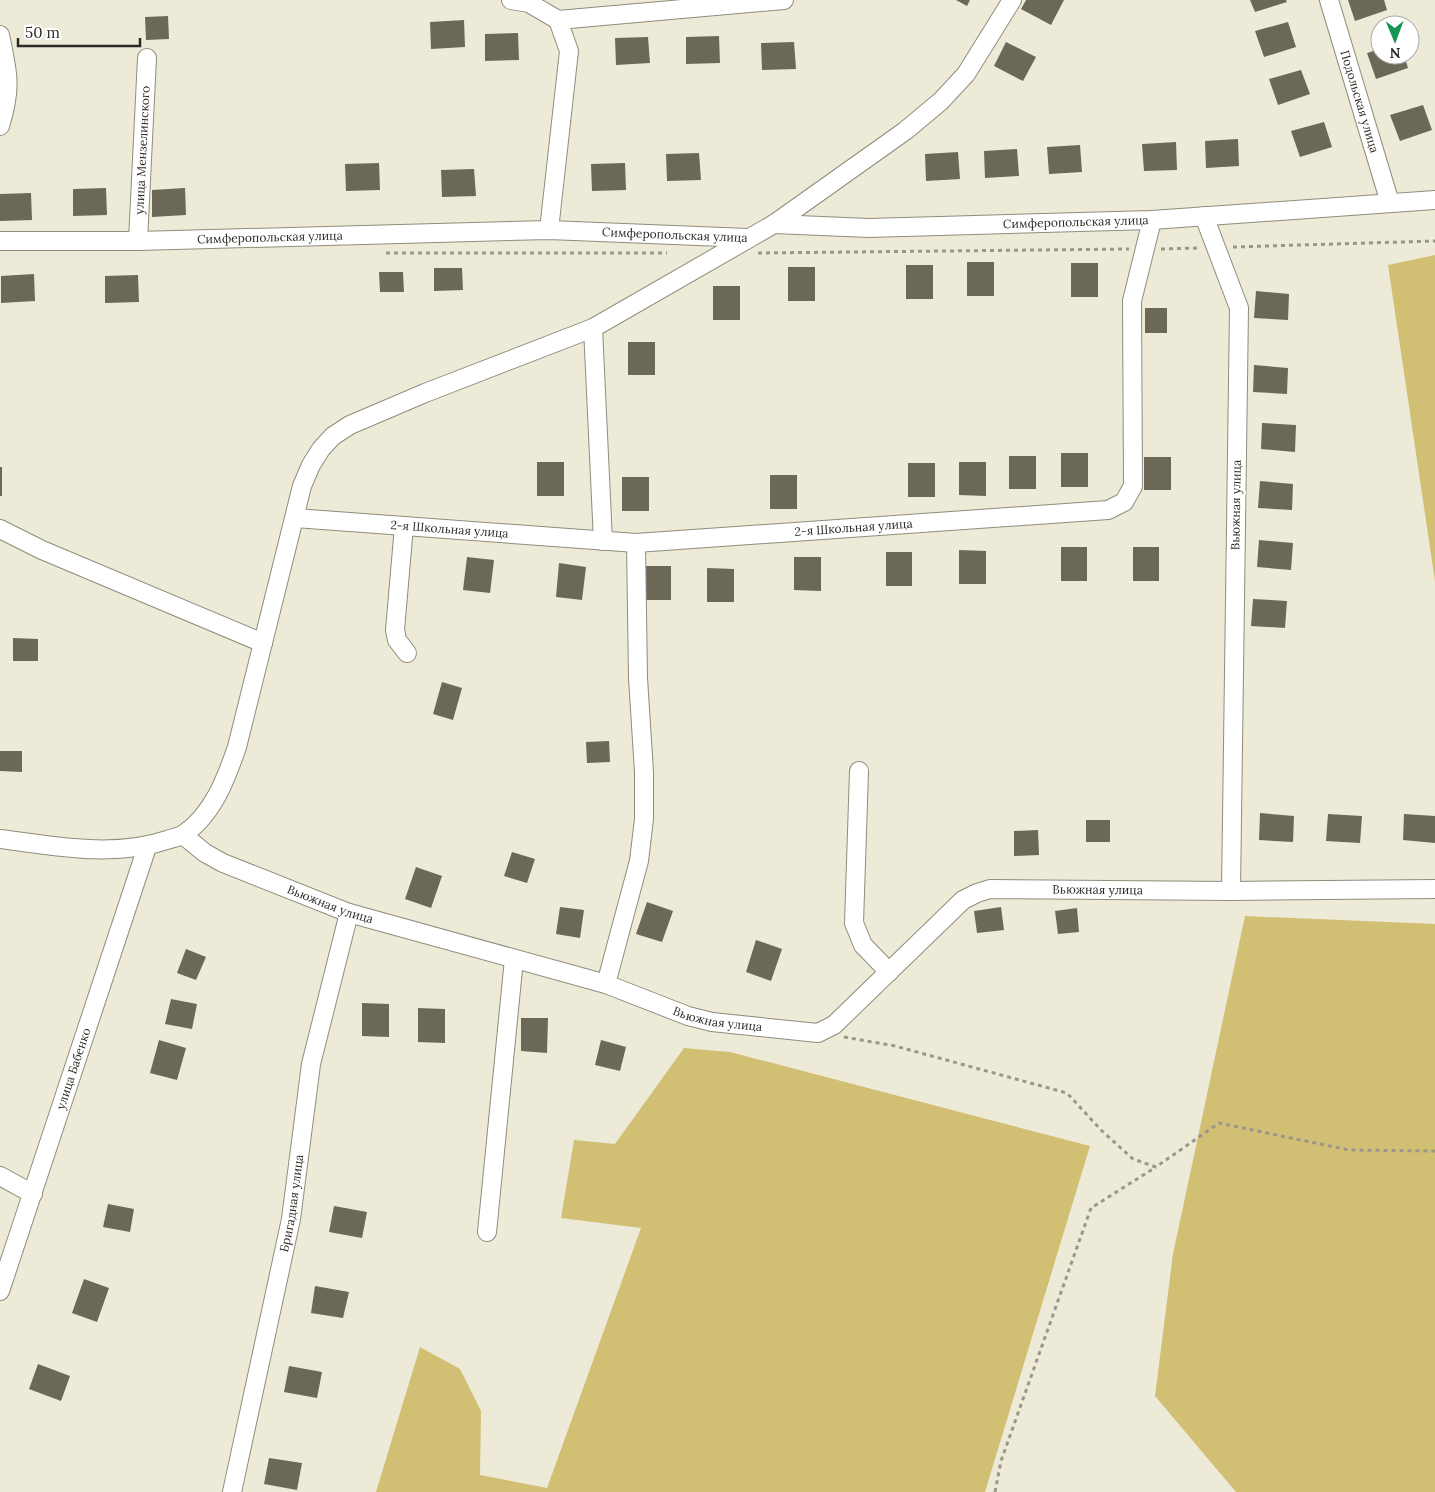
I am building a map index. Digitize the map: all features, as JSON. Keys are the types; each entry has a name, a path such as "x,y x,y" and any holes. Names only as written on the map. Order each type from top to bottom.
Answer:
{"street":[{"path":"511,0 528,3 558,20 784,0"},
{"path":"774,224 905,131 941,102 966,74 1012,0"},
{"name":"Подольская улица","path":"1329,0 1390,203"},
{"path":"549,230 569,51 558,20"},
{"path":"0,35 9,76 9,88 0,126"},
{"name":"улица Мензелинского","path":"138,241 147,58"},
{"name":"Симферопольская улица","path":"0,241 138,241 549,230 748,238 774,224 868,228 1152,220 1435,200"},
{"name":"Вьюжная улица","path":"1204,216 1239,308 1232,891"},
{"name":"2-я Школьная улица","path":"294,518 636,542 1108,510 1124,502 1134,486 1132,301 1152,220"},
{"path":"0,838 70,848 108,849 147,847 183,835 208,810 228,774 237,747 302,486 311,465 333,436 350,425 425,392 593,328 748,238"},
{"path":"593,328 603,541"},
{"path":"404,526 395,630 397,640 407,652"},
{"path":"0,528 42,550 263,643"},
{"path":"606,984 639,861 644,819 644,772 638,678 636,542"},
{"path":"859,771 854,924 863,945 889,972"},
{"name":"Вьюжная улица","path":"183,835 205,853 223,863 349,914 606,984 688,1016 712,1022 818,1032 834,1025 963,900 976,893 990,890 1232,891 1435,889"},
{"name":"улица Бабенко","path":"0,1291 34,1194 147,847"},
{"name":"Бригадная улица","path":"232,1492 291,1219 311,1064 349,914"},
{"path":"487,1232 514,959"},
{"path":"0,1176 34,1194"}],"path":[{"path":"818,1032 895,1046 1067,1093 1101,1130 1133,1159 1156,1167"},
{"path":"995,1492 1001,1461 1091,1208 1156,1167 1219,1123 1349,1150 1435,1151"}],"shaded area":[{"path":"1435,255 1435,581 1388,265"},
{"path":"1245,916 1435,924 1435,1492 1236,1492 1155,1396 1173,1254"},
{"path":"684,1048 730,1052 1090,1146 985,1492 376,1492 420,1347 460,1369 481,1411 480,1475 547,1488 641,1228 561,1218 574,1140 615,1144"}],"building":[{"path":"956,0 970,0 967,6"},
{"path":"1026,0 1064,0 1051,25 1021,9"},
{"path":"1250,0 1286,0 1287,2 1255,12"},
{"path":"1348,0 1384,0 1387,10 1355,21"},
{"path":"168,16 169,39 146,40 145,17"},
{"path":"464,20 465,47 431,49 430,22"},
{"path":"1288,22 1296,47 1264,57 1255,31"},
{"path":"518,33 519,60 485,61 485,34"},
{"path":"719,36 720,63 686,64 686,37"},
{"path":"648,37 650,63 616,65 615,38"},
{"path":"794,42 796,69 762,70 761,43"},
{"path":"1006,42 1036,57 1023,81 994,66"},
{"path":"1371,65 1407,65 1408,68 1376,79"},
{"path":"1301,70 1310,94 1278,105 1269,79"},
{"path":"1423,105 1432,130 1400,141 1390,115"},
{"path":"1324,122 1332,147 1300,157 1291,131"},
{"path":"1238,139 1239,166 1206,168 1205,141"},
{"path":"1176,142 1177,170 1144,171 1142,144"},
{"path":"1080,145 1082,172 1049,174 1047,147"},
{"path":"1017,149 1019,176 985,178 984,151"},
{"path":"958,152 960,179 926,181 925,154"},
{"path":"699,153 701,180 667,181 666,154"},
{"path":"379,163 380,190 346,191 345,164"},
{"path":"625,163 626,190 592,191 591,164"},
{"path":"474,169 476,196 442,197 441,170"},
{"path":"106,188 107,215 73,216 73,189"},
{"path":"185,188 186,215 152,217 152,190"},
{"path":"31,193 32,220 0,221 0,194"},
{"path":"967,262 994,262 994,296 967,296"},
{"path":"1071,263 1098,263 1098,297 1071,297"},
{"path":"906,265 933,265 933,299 906,299"},
{"path":"788,267 815,267 815,301 788,301"},
{"path":"434,268 462,268 463,290 434,291"},
{"path":"379,272 403,272 404,292 380,292"},
{"path":"34,274 35,301 1,303 1,276"},
{"path":"138,275 139,302 105,303 105,276"},
{"path":"713,286 740,286 740,320 713,320"},
{"path":"1256,291 1289,294 1288,320 1254,318"},
{"path":"1145,308 1167,308 1167,333 1145,333"},
{"path":"628,342 655,342 655,375 628,375"},
{"path":"1254,365 1288,368 1287,394 1253,392"},
{"path":"1262,423 1296,425 1295,452 1261,449"},
{"path":"1061,453 1088,453 1088,487 1061,487"},
{"path":"1009,456 1036,456 1036,489 1009,489"},
{"path":"1144,457 1171,457 1171,490 1144,490"},
{"path":"537,462 564,462 564,496 537,496"},
{"path":"959,462 986,462 986,496 959,495"},
{"path":"908,463 935,463 935,497 908,497"},
{"path":"0,467 2,467 2,496 0,496"},
{"path":"770,475 797,475 797,509 770,509"},
{"path":"622,477 649,477 649,511 622,511"},
{"path":"1260,481 1293,484 1292,510 1258,508"},
{"path":"1259,540 1293,543 1291,570 1257,567"},
{"path":"1061,547 1087,547 1087,581 1061,581"},
{"path":"1133,547 1159,547 1159,581 1133,581"},
{"path":"959,550 986,551 986,584 959,584"},
{"path":"886,552 912,552 912,586 886,586"},
{"path":"467,557 494,560 490,593 463,590"},
{"path":"794,557 821,557 821,591 794,590"},
{"path":"559,563 586,567 582,600 556,597"},
{"path":"644,566 671,566 671,600 644,600"},
{"path":"707,568 734,569 734,602 707,602"},
{"path":"1253,599 1287,601 1285,628 1251,626"},
{"path":"13,638 38,639 38,661 13,661"},
{"path":"442,682 462,688 453,720 433,714"},
{"path":"609,741 610,762 587,763 586,742"},
{"path":"0,751 22,751 22,772 0,771"},
{"path":"1260,813 1294,816 1293,842 1259,840"},
{"path":"1328,814 1362,816 1360,843 1326,841"},
{"path":"1404,814 1435,816 1435,843 1403,840"},
{"path":"1086,820 1110,820 1110,842 1086,842"},
{"path":"1038,830 1039,855 1014,856 1014,831"},
{"path":"512,852 535,859 527,883 504,876"},
{"path":"416,867 442,876 431,908 405,899"},
{"path":"647,902 673,911 662,942 636,934"},
{"path":"560,907 584,910 580,938 556,934"},
{"path":"1001,907 1004,930 977,933 974,911"},
{"path":"1077,908 1079,932 1058,934 1055,911"},
{"path":"756,940 782,949 771,981 746,972"},
{"path":"186,949 206,957 196,980 177,973"},
{"path":"171,999 197,1004 192,1029 165,1024"},
{"path":"362,1003 389,1004 389,1037 362,1036"},
{"path":"418,1008 445,1009 445,1043 418,1042"},
{"path":"521,1018 548,1018 547,1053 521,1051"},
{"path":"159,1040 186,1048 177,1080 150,1073"},
{"path":"601,1040 626,1047 620,1071 595,1065"},
{"path":"108,1204 134,1209 130,1232 103,1227"},
{"path":"334,1206 367,1212 362,1238 329,1232"},
{"path":"84,1279 109,1288 97,1322 72,1313"},
{"path":"315,1286 349,1292 343,1318 311,1313"},
{"path":"38,1364 70,1376 61,1401 29,1389"},
{"path":"289,1366 322,1372 317,1398 284,1392"},
{"path":"269,1458 302,1463 297,1490 264,1484"}]}
